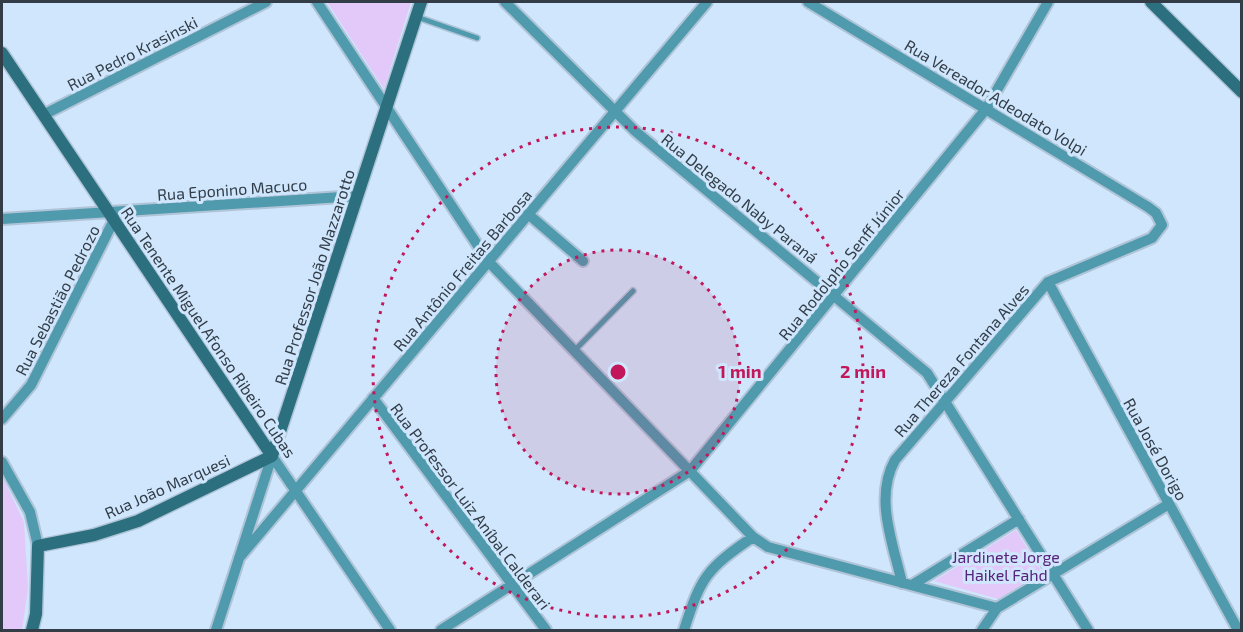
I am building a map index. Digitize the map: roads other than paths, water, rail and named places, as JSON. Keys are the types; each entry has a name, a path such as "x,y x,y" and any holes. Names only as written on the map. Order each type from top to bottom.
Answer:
{"street":[{"name":"Rua Pedro Krasinski","path":"43,115 266,2"},
{"path":"317,2 488,261 753,537 768,547 997,608"},
{"name":"Rua Professor João Mazzarotto","path":"216,630 421,2"},
{"name":"Rua Delegado Naby Paraná","path":"505,2 615,111 919,365 946,400 1088,630"},
{"name":"Rua Antônio Freitas Barbosa","path":"239,558 707,2"},
{"name":"Rua Vereador Adeodato Volpi","path":"808,2 1148,207 1156,213 1162,225"},
{"name":"Rua Rodolpho Senff Júnior","path":"441,630 690,471 986,109 1048,2"},
{"path":"1151,2 1239,84"},
{"name":"Rua Tenente Miguel Afonso Ribeiro Cubas","path":"2,53 390,630"},
{"name":"Rua Eponino Macuco","path":"2,219 111,216 357,195"},
{"path":"528,214 583,261"},
{"name":"Rua Sebastião Pedrozo","path":"2,419 31,386 111,216"},
{"name":"Rua Thereza Fontana Alves","path":"907,584 886,510 886,483 895,460 1048,282 1152,238 1162,225"},
{"name":"Rua José Dorigo","path":"1048,282 1238,630"},
{"name":"Rua Professor Luiz Aníbal Calderari","path":"373,398 546,630"},
{"name":"Rua João Marquesi","path":"38,546 94,535 138,521 273,456"},
{"path":"2,462 30,512 38,546 36,614 32,630"},
{"path":"982,630 997,608 1169,504"},
{"path":"907,584 1019,519"},
{"path":"684,630 696,591 707,573 722,558 753,537"}],"lane":[{"path":"416,16 477,38"},
{"path":"574,351 633,291"}],"park label":[{"name":"Jardinete Jorge Haikel Fahd","path":"1006,565"}]}
